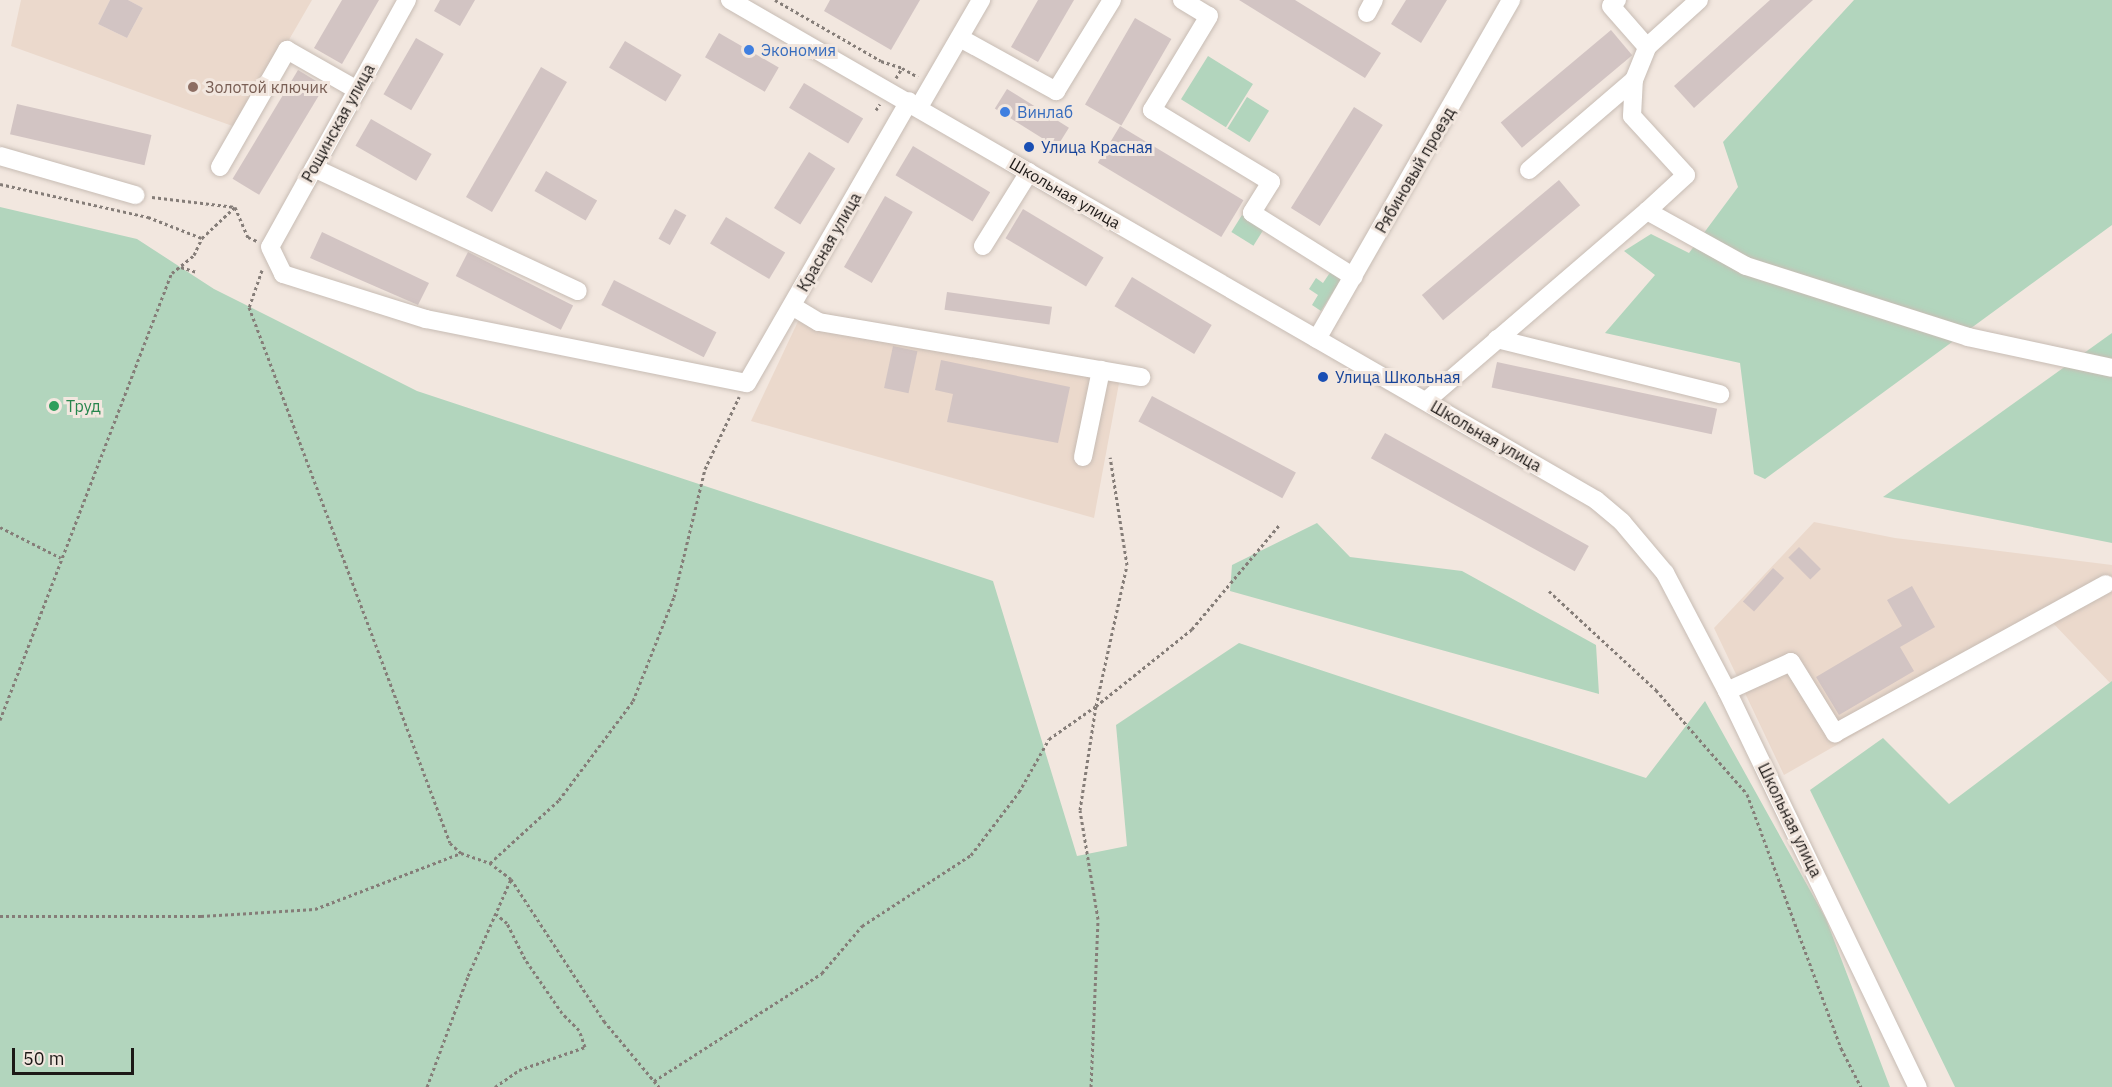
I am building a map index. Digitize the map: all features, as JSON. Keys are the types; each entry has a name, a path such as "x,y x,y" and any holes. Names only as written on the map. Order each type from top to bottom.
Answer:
{"street":[{"name":"Рощинская улица","path":"270,247 407,0"},
{"name":"Школьная улица","path":"730,0 914,104 1596,500 1622,522 1665,573 1728,691 1918,1087"},
{"name":"Красная улица","path":"270,247 283,274 426,320 747,383 914,104 960,38 981,0"},
{"path":"960,38 1056,91 1112,0"},
{"path":"1182,0 1209,16 1152,110 1271,182 1252,213 1354,277"},
{"name":"Рябиновый проезд","path":"1317,339 1510,0"},
{"path":"1617,0 1611,6 1647,47"},
{"path":"1426,401 1647,212 1686,175 1632,116 1634,80 1647,47 1699,0"},
{"path":"220,166 287,50 357,90"},
{"path":"1529,170 1634,80"},
{"path":"0,156 135,195"},
{"path":"314,168 578,291"},
{"path":"983,246 1029,172"},
{"path":"1647,212 1746,266 1968,337 2112,368"},
{"path":"792,306 819,322 1141,376"},
{"path":"1497,339 1720,394"},
{"path":"1083,457 1101,370"},
{"path":"1728,691 1791,662 1835,733 2106,584"}],"path":[{"path":"775,0 881,61 902,68"},
{"path":"0,184 148,217 202,238"},
{"path":"135,195 235,207"},
{"path":"235,207 248,237 270,247 249,307 450,843 461,853 490,863 511,879 604,1022 659,1087"},
{"path":"0,720 146,334 172,273 194,255 202,238 235,207"},
{"path":"180,267 196,272"},
{"path":"490,863 558,800 633,701 674,597 705,469 730,413"},
{"path":"1091,1087 1098,919 1080,810 1096,706 1127,566 1110,457"},
{"path":"654,1081 822,973 862,926 971,855 1019,792 1049,739 1096,706 1192,629 1280,524"},
{"path":"0,527 61,558"},
{"path":"1549,591 1656,690 1748,794 1842,1048 1861,1087"},
{"path":"0,916 201,916 315,909 461,853"},
{"path":"427,1087 511,879"},
{"path":"495,1087 519,1070 585,1047 579,1030 555,1004 525,959 507,923 496,914"}],"shaded area":[{"name":"Золотой ключик","path":"21,0 110,0 98,24 127,38 143,8 128,0 312,0 238,128 11,46"},
{"path":"817,312 1122,367 1094,518 751,421 801,315"},
{"path":"1814,522 1895,538 2112,565 2112,685 2052,622 1784,775 1714,628"}],"green space":[{"path":"1854,0 2112,0 2112,225 1765,479 1754,474 1740,363 1605,333 1655,275 1624,251 1651,234 1689,253 1738,187 1723,142"},
{"path":"1208,56 1253,84 1226,127 1181,99"},
{"path":"1247,97 1269,111 1249,142 1227,128"},
{"path":"0,207 137,239 214,289 417,391 993,581 1077,856 1127,846 1116,725 1239,643 1646,778 1705,701 1826,919 1890,1087 0,1087"},
{"path":"1242,215 1264,229 1253,246 1231,232"},
{"path":"1331,271 1342,278 1321,311 1312,305 1318,295 1309,289 1316,278 1323,283"},
{"path":"2112,333 2112,543 1883,497"},
{"path":"1317,523 1350,557 1462,571 1596,645 1599,694 1230,591 1232,565"},
{"path":"2112,681 2112,1087 1955,1087 1810,790 1883,738 1949,804"}],"building":[{"path":"110,0 128,0 143,8 127,38 98,24"},
{"path":"342,0 379,0 342,64 314,48"},
{"path":"440,0 475,0 460,26 434,11"},
{"path":"830,0 920,0 891,50 824,11"},
{"path":"1038,0 1074,0 1038,62 1011,47"},
{"path":"1239,0 1295,0 1381,53 1365,78"},
{"path":"1406,0 1447,0 1421,43 1391,24"},
{"path":"1770,0 1813,0 1694,108 1674,86"},
{"path":"1135,18 1171,39 1121,126 1085,105"},
{"path":"1611,30 1632,55 1522,148 1501,123"},
{"path":"719,33 779,68 765,92 705,57"},
{"path":"416,38 444,54 411,110 384,94"},
{"path":"625,41 682,75 666,102 609,68"},
{"path":"541,67 567,82 492,212 466,197"},
{"path":"298,70 325,86 259,195 233,179"},
{"path":"804,83 863,119 848,143 789,108"},
{"path":"1007,89 1069,128 1057,147 995,109"},
{"path":"17,104 151,135 144,165 10,134"},
{"path":"1354,107 1383,125 1320,226 1291,208"},
{"path":"371,119 432,154 416,181 356,146"},
{"path":"1120,126 1243,200 1221,237 1098,163"},
{"path":"913,146 990,192 973,221 895,175"},
{"path":"809,152 835,168 800,224 774,208"},
{"path":"546,171 597,200 586,220 534,191"},
{"path":"1559,180 1580,205 1443,320 1422,295"},
{"path":"885,196 913,212 872,283 844,267"},
{"path":"675,209 686,215 670,245 659,239"},
{"path":"1023,209 1104,257 1086,287 1005,238"},
{"path":"726,217 785,253 769,279 710,244"},
{"path":"322,232 429,283 418,305 310,258"},
{"path":"468,252 573,306 561,330 456,276"},
{"path":"1132,277 1212,325 1194,354 1114,306"},
{"path":"614,280 716,332 704,357 601,305"},
{"path":"947,292 1052,307 1049,325 944,310"},
{"path":"893,346 917,351 909,393 884,388"},
{"path":"941,360 1070,387 1058,443 947,422 953,394 935,390"},
{"path":"1497,362 1717,409 1712,434 1492,387"},
{"path":"1152,396 1296,473 1282,498 1138,422"},
{"path":"1385,433 1589,546 1575,571 1371,458"},
{"path":"1799,547 1821,569 1810,580 1788,558"},
{"path":"1773,568 1784,578 1754,611 1743,601"},
{"path":"1912,586 1935,627 1900,647 1914,671 1839,715 1816,677 1902,626 1887,600"}],"place":[{"name":"Экономия","path":"749,50"},
{"name":"Золотой ключик","path":"193,87"},
{"name":"Винлаб","path":"1005,112"},
{"name":"Улица Красная","path":"1029,147"},
{"name":"Улица Школьная","path":"1323,377"},
{"name":"Труд","path":"54,406"}]}
